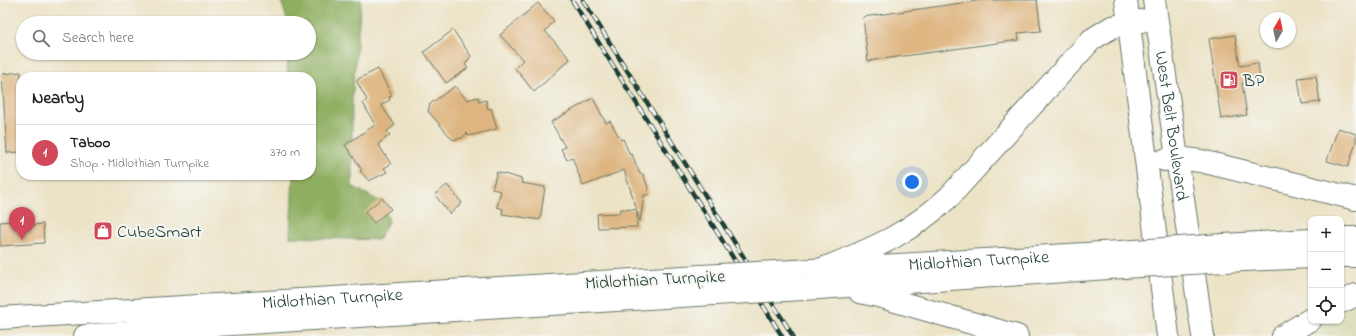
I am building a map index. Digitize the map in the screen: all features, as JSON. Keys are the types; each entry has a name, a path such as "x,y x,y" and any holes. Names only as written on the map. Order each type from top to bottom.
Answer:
{"main road":[{"name":"West Belt Boulevard","path":"1126,0 1168,336"},
{"name":"West Belt Boulevard","path":"1155,9 1202,336"},
{"path":"825,268 882,245 924,220 950,196 1091,40 1112,27 1129,22 1155,9"},
{"path":"1146,163 1177,158 1200,161 1356,199"},
{"path":"1344,238 1356,238"},
{"name":"Midlothian Turnpike","path":"85,336 200,326 713,294 799,280 825,268 1121,259 1224,253 1308,240"},
{"name":"Midlothian Turnpike","path":"1224,253 1308,257"},
{"path":"1344,256 1356,256"},
{"name":"Midlothian Turnpike","path":"0,318 701,276 799,280 835,287 1121,259"},
{"path":"835,287 878,296 1017,336"},
{"path":"1344,301 1356,295"},
{"path":"1284,336 1308,321"}],"shaded area":[{"path":"1356,303 1356,336 1296,336 1318,324 1344,324 1344,309"}],"green space":[{"path":"281,0 361,0 352,101 352,186 379,201 389,220 378,240 290,237 293,180 316,180 316,72 287,72 288,60 316,60 316,16 286,16"}],"building":[{"path":"983,0 1037,0 1041,31 1018,33 1019,40 868,61 863,17"},
{"path":"538,3 554,21 545,31 570,59 534,92 515,68 523,60 500,35"},
{"path":"453,30 471,56 465,65 468,68 446,83 424,52"},
{"path":"1235,35 1240,66 1258,63 1260,80 1242,83 1247,115 1221,119 1209,39"},
{"path":"378,69 392,96 389,97 390,100 381,105 395,125 387,131 390,135 378,144 391,164 384,168 387,172 369,181 360,171 362,170 345,145 375,125 363,103 367,100 357,82 358,79"},
{"path":"16,73 16,152 7,153 2,74"},
{"path":"1316,76 1320,102 1302,104 1298,78"},
{"path":"455,86 467,100 478,97 479,102 486,100 488,109 491,108 497,129 468,136 467,133 462,138 453,140 428,111 430,104"},
{"path":"593,98 606,123 610,121 621,140 623,139 630,155 632,154 640,174 643,174 648,188 649,195 644,195 640,222 637,212 637,227 598,228 597,214 619,213 620,209 637,210 624,170 583,186 572,157 567,160 561,149 565,147 551,122"},
{"path":"1338,128 1356,134 1356,142 1348,167 1327,161"},
{"path":"497,172 522,179 521,183 545,187 540,220 502,214 503,209 497,207 501,191 492,189"},
{"path":"447,185 462,203 450,214 435,195"},
{"path":"382,198 391,209 374,223 365,212"},
{"path":"32,219 33,225 43,224 44,243 0,246 0,222"}],"railway":[{"path":"572,0 782,336"},
{"path":"583,0 793,336"}],"place":[{"name":"BP","path":"1229,80"},
{"name":"CubeSmart","path":"103,231"},
{"name":"Taboo","path":"22,240"}]}
